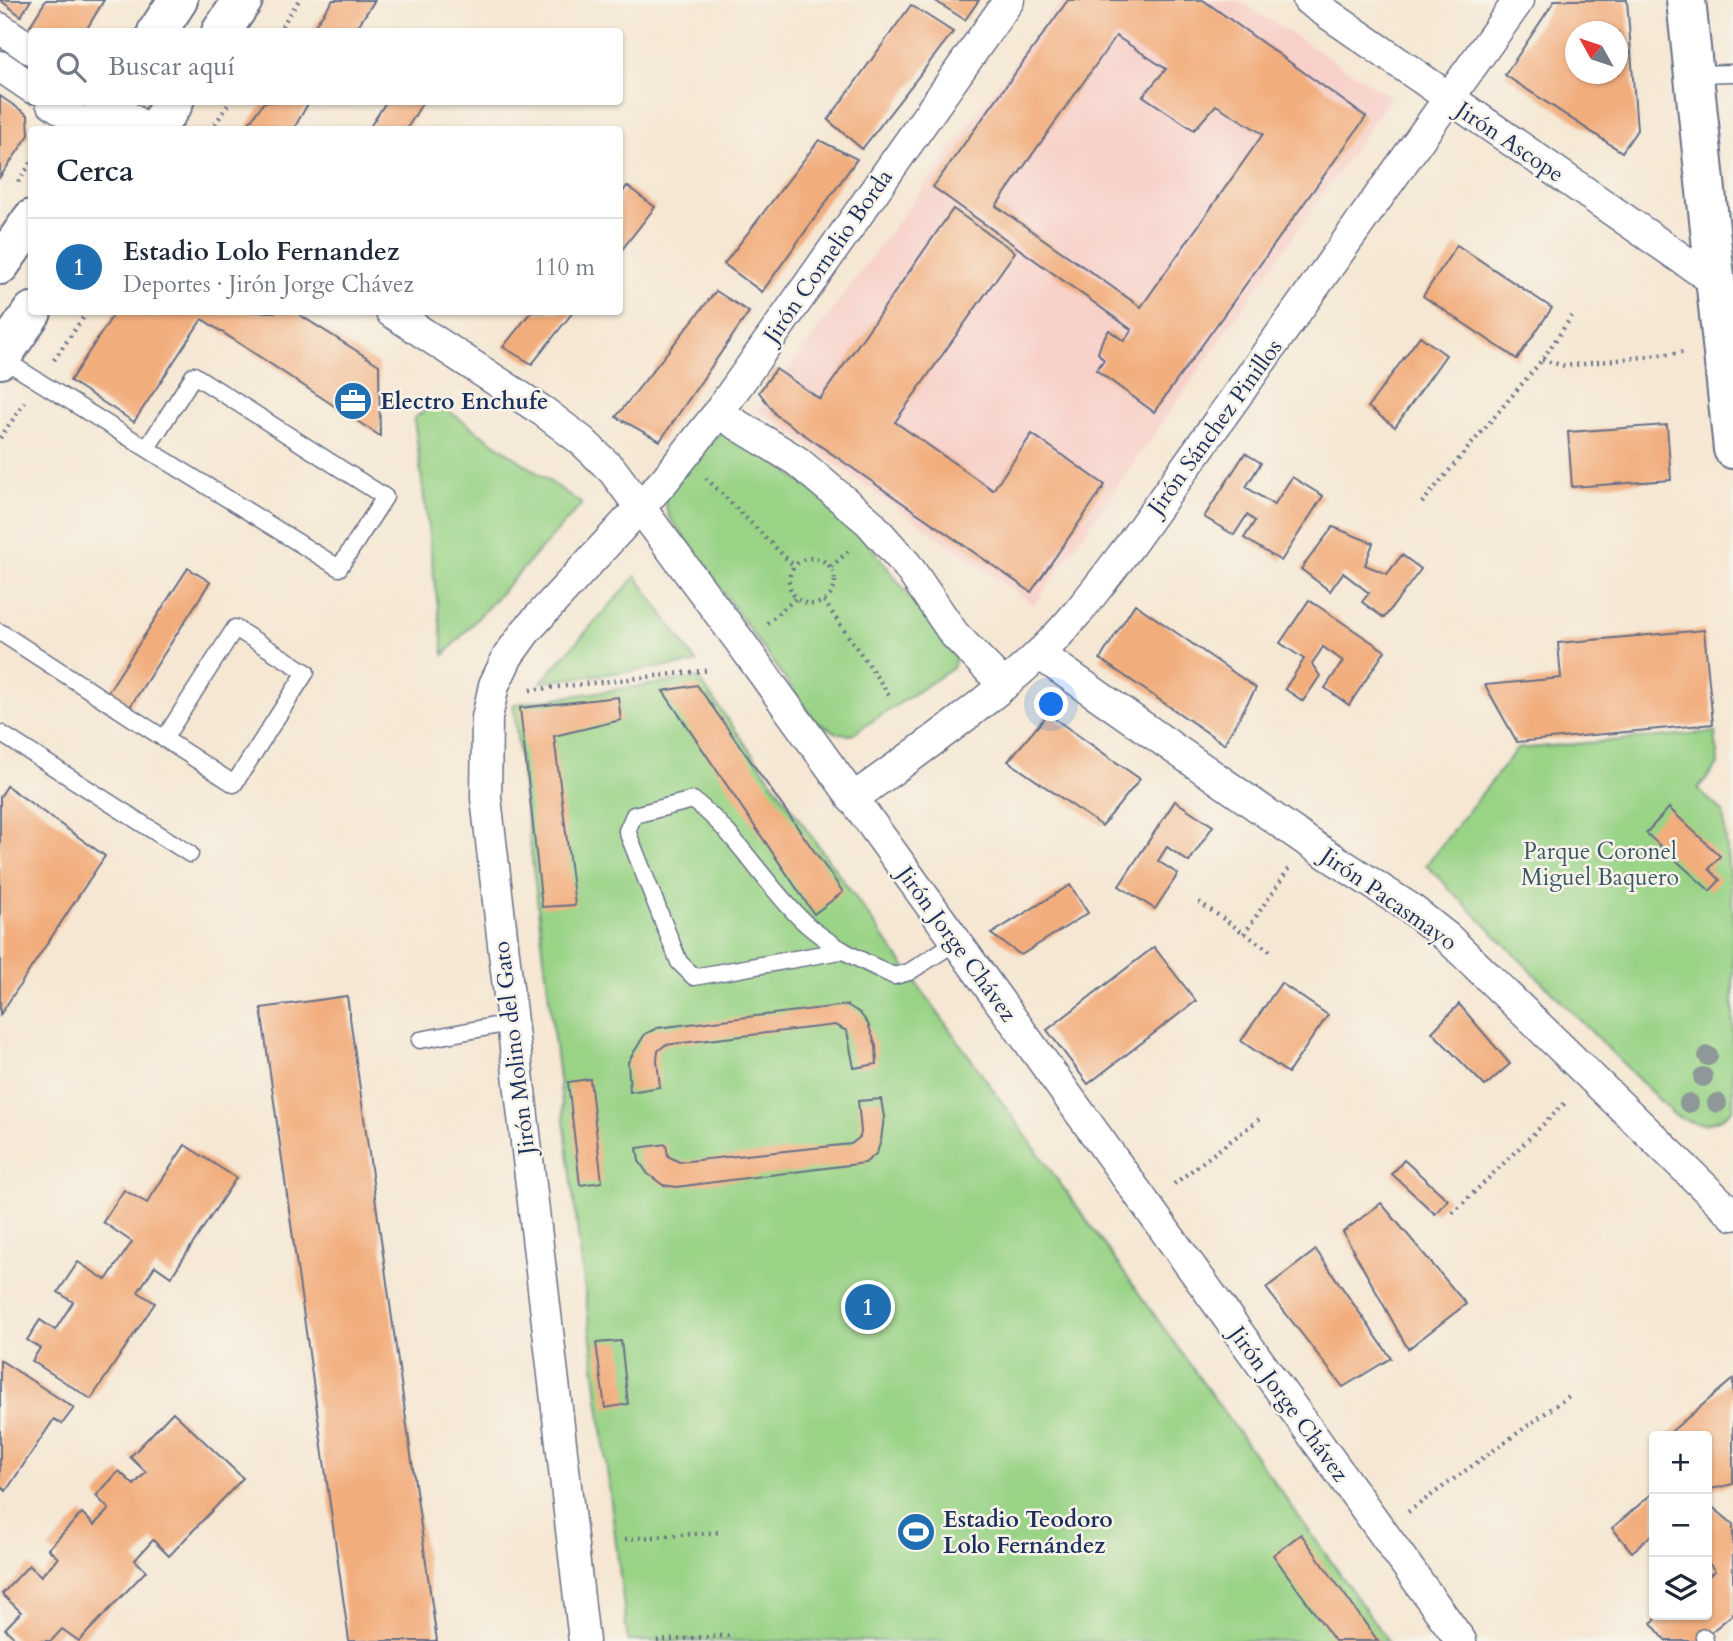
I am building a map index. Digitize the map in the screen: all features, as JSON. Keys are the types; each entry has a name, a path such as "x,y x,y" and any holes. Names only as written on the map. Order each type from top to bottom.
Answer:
{"main road":[{"path":"160,28 178,0"},
{"path":"224,28 243,0"},
{"path":"1686,0 1733,449"},
{"path":"158,126 172,105"},
{"path":"0,265 28,225"},
{"path":"0,358 30,315"}],"street":[{"name":"Jirón Cornelio Borda","path":"641,507 718,413 1009,0"},
{"name":"Jirón Ascope","path":"1308,0 1448,100 1714,281"},
{"name":"Jirón Sánchez Pinillos","path":"852,799 1004,685 1039,654 1083,606 1130,545 1519,0"},
{"path":"0,28 28,47"},
{"path":"0,66 28,85"},
{"path":"65,105 102,113 136,126"},
{"name":"Jirón Jorge Chávez","path":"396,315 544,412 582,442 612,471 641,507 1461,1641"},
{"path":"718,413 797,461 869,522 907,565 954,634 1004,685"},
{"name":"Jirón Molino del Gato","path":"584,1641 485,799 486,718 494,685 508,656 526,631 641,507"},
{"name":"Jirón Pacasmayo","path":"1039,654 1308,842 1410,908 1448,938 1590,1079 1733,1215"}],"lane":[{"path":"1693,74 1733,73"},
{"path":"0,358 339,568 385,497 194,375 147,448"},
{"path":"0,632 164,739 234,784 306,672 235,628 164,739"},
{"path":"0,733 190,854"},
{"path":"840,951 694,977 680,962 627,831 634,816 693,800 713,815 805,922 840,951 894,976 909,972 956,942"},
{"path":"420,1040 510,1023"}],"path":[{"path":"281,28 299,0"},
{"path":"214,126 228,105"},
{"path":"1422,503 1542,360 1574,313"},
{"path":"1542,360 1565,366 1722,348"},
{"path":"700,472 795,567"},
{"path":"831,567 861,540"},
{"path":"811,558 822,560 831,567 835,586 824,601 815,605 796,598 789,578 795,567 811,558"},
{"path":"766,624 796,598"},
{"path":"824,601 890,696"},
{"path":"524,690 710,670"},
{"path":"1244,934 1308,842"},
{"path":"1199,902 1273,953"},
{"path":"1453,1213 1590,1079"},
{"path":"1146,1205 1262,1117"},
{"path":"1381,1531 1569,1396"},
{"path":"625,1539 721,1532"},
{"path":"657,1641 734,1635"}],"shaded area":[{"path":"1061,0 1238,0 1391,97 1034,605 759,410"}],"green space":[{"path":"437,403 582,504 444,655 414,418"},
{"path":"726,427 846,514 956,657 953,668 851,735 837,733 815,721 668,515 662,491"},
{"path":"636,576 697,663 541,682"},
{"path":"698,678 1388,1641 628,1641 513,704"},
{"name":"Parque Coronel Miguel Baquero","path":"1715,732 1718,765 1697,789 1723,812 1733,913 1733,1108 1712,1122 1696,1123 1673,1114 1426,865 1517,749"}],"building":[{"path":"0,0 31,0 21,16"},
{"path":"46,0 104,0 87,28 30,26"},
{"path":"333,0 375,0 357,28 313,28"},
{"path":"934,0 979,0 965,20"},
{"path":"1068,0 1203,0 1366,117 1154,412 1096,370 1104,360 1098,353 1109,330 1124,341 1132,330 933,187","holes":["1116,36 1166,69 1143,96 1194,130 1216,105 1263,134 1141,307 996,206"]},
{"path":"1555,0 1627,0 1637,130 1622,152 1505,75"},
{"path":"911,5 953,32 862,149 828,120"},
{"path":"0,96 28,115 29,126 28,136 0,177"},
{"path":"262,105 307,105 295,126 247,126"},
{"path":"384,105 421,105 408,126 371,126"},
{"path":"819,140 857,159 762,292 724,264"},
{"path":"627,186 655,207 623,248 623,192"},
{"path":"953,209 1015,252 895,422 993,490 1032,434 1105,485 1031,592 776,415 759,392 776,369 820,399"},
{"path":"1457,245 1552,308 1517,359 1423,296"},
{"path":"716,291 749,312 660,441 616,417"},
{"path":"113,315 300,315 379,365 380,436 202,319 134,422 70,381"},
{"path":"529,315 571,315 532,364 503,347"},
{"path":"1420,336 1446,355 1395,427 1368,407"},
{"path":"1667,425 1671,480 1572,487 1568,432"},
{"path":"1245,453 1261,463 1246,487 1274,505 1292,477 1323,496 1281,561 1244,538 1255,521 1247,515 1234,535 1204,517"},
{"path":"1333,527 1373,543 1365,565 1387,574 1402,555 1421,569 1384,618 1362,602 1369,593 1343,573 1330,591 1301,569"},
{"path":"188,568 210,582 130,707 106,695"},
{"path":"1309,600 1385,651 1349,705 1325,688 1343,661 1323,647 1312,664 1320,676 1303,701 1285,689 1304,659 1280,643"},
{"path":"1135,604 1256,688 1224,744 1100,659"},
{"path":"1704,630 1713,724 1517,742 1485,685 1561,678 1558,643"},
{"path":"697,685 843,892 814,914 663,691"},
{"path":"618,697 621,720 554,736 575,905 542,907 520,708"},
{"path":"1048,714 1140,779 1102,826 1008,761"},
{"path":"7,786 105,856 0,1015 0,797"},
{"path":"1175,801 1213,826 1189,862 1167,847 1158,861 1178,874 1155,909 1119,886"},
{"path":"1669,808 1720,856 1709,869 1720,880 1710,891 1646,833"},
{"path":"1070,885 1088,913 1021,955 991,934"},
{"path":"1154,947 1196,1001 1088,1084 1047,1030"},
{"path":"1281,983 1328,1015 1288,1073 1241,1041"},
{"path":"347,996 437,1641 349,1641 261,1008"},
{"path":"1459,1004 1510,1064 1485,1086 1432,1032"},
{"path":"847,1005 860,1013 868,1024 876,1046 877,1064 854,1068 847,1031 835,1025 665,1045 658,1051 660,1087 630,1092 628,1062 645,1034 657,1028"},
{"path":"590,1079 602,1182 580,1185 568,1082"},
{"path":"881,1099 884,1117 881,1140 877,1153 865,1163 676,1187 663,1185 648,1174 639,1161 637,1148 666,1144 668,1156 679,1162 851,1144 860,1137 861,1132 858,1101"},
{"path":"185,1145 236,1178 171,1277 155,1266 138,1292 155,1303 91,1399 32,1361 40,1348 27,1340 40,1320 55,1330 73,1302 58,1292 78,1262 106,1280 132,1242 103,1222 124,1190 147,1203"},
{"path":"1404,1160 1448,1200 1435,1214 1392,1174"},
{"path":"1381,1203 1466,1304 1408,1349 1343,1232"},
{"path":"1316,1250 1391,1358 1343,1387 1266,1288"},
{"path":"621,1341 628,1404 605,1408 596,1343"},
{"path":"0,1360 74,1408 62,1424 54,1419 6,1491 0,1486"},
{"path":"1733,1379 1733,1484 1712,1489 1712,1431 1672,1431"},
{"path":"173,1412 243,1478 169,1556 153,1540 135,1560 146,1571 79,1641 62,1629 51,1641 18,1641 5,1629 21,1612 2,1594 29,1565 41,1576 58,1558 48,1549 82,1513 94,1525 109,1509 96,1496 119,1471 134,1485 146,1472 130,1457"},
{"path":"1649,1496 1649,1537 1632,1552 1612,1528"},
{"path":"1712,1507 1733,1524 1733,1614 1700,1641 1666,1641 1651,1623 1655,1620 1712,1620 1712,1573 1715,1571 1712,1567"},
{"path":"1301,1534 1378,1641 1335,1641 1273,1555"}],"place":[{"name":"Electro Enchufe","path":"353,401"},
{"name":"Estadio Lolo Fernandez","path":"868,1307"},
{"name":"Estadio Teodoro Lolo Fernández","path":"916,1532"}]}
